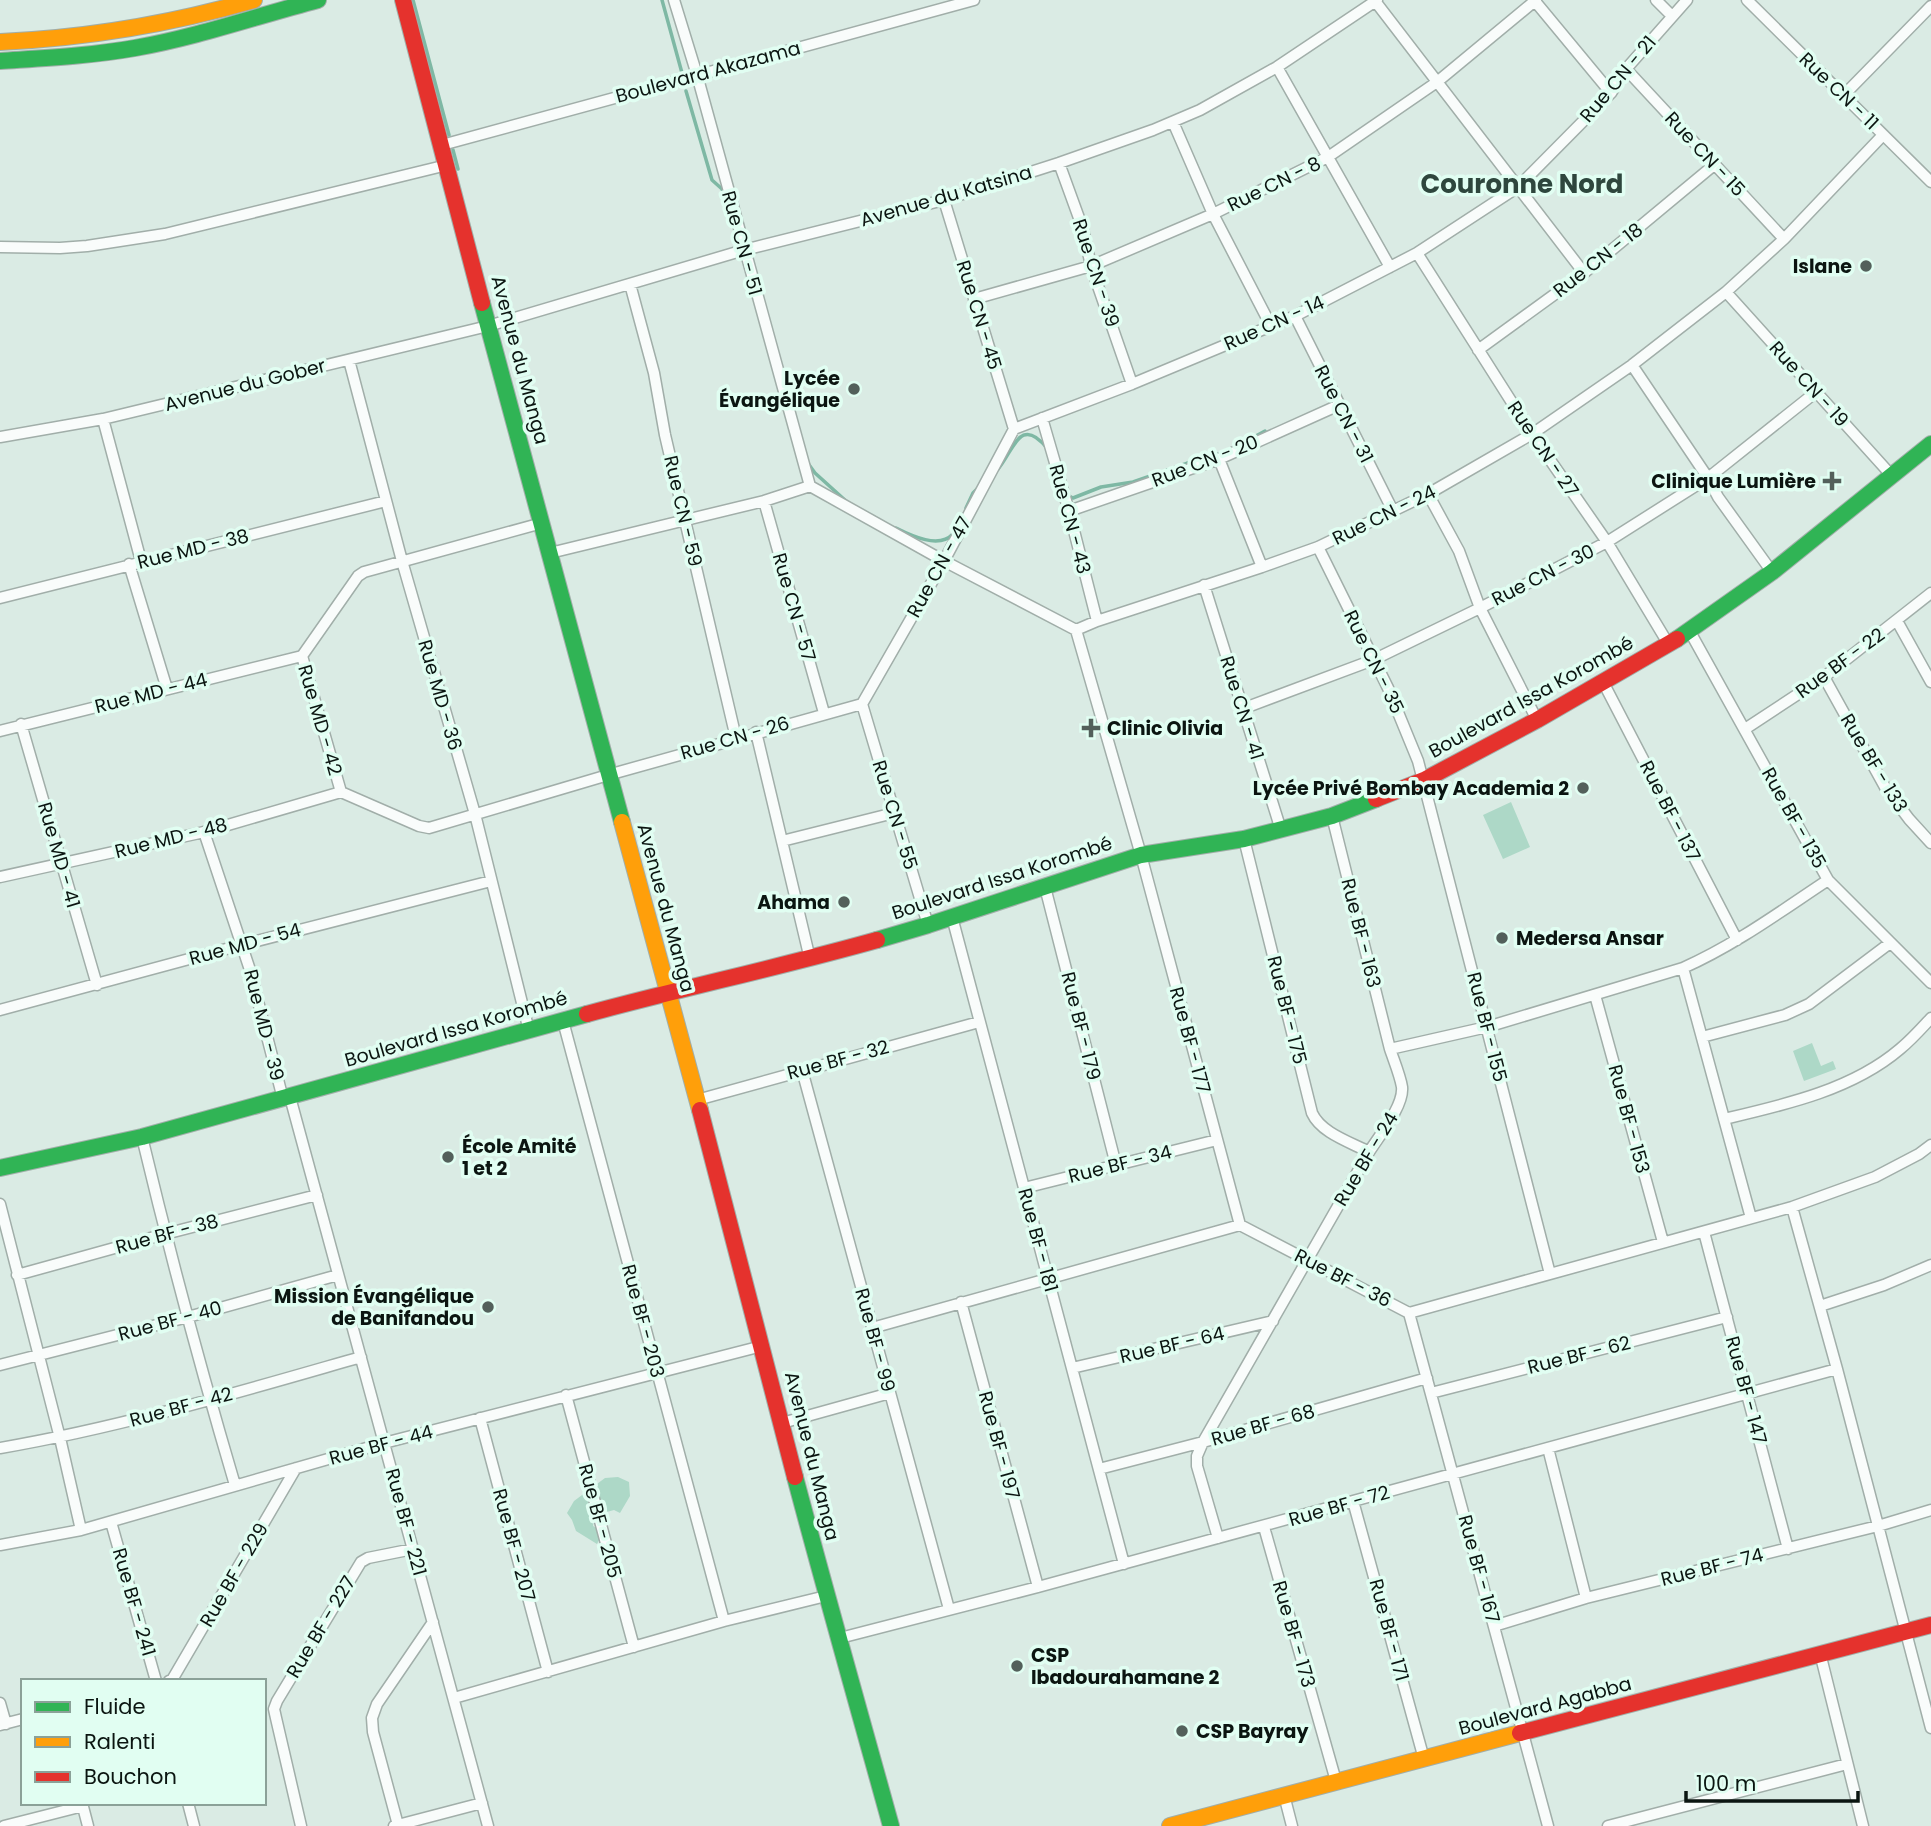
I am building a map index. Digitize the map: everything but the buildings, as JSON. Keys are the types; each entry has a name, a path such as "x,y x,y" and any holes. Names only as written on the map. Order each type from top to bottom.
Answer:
{"street":[{"path":"0,42 46,41 127,31 192,18 254,0"},
{"path":"0,61 76,56 134,48 205,32 318,0"},
{"name":"Avenue du Manga","path":"403,0 697,1100 826,1596 891,1826"},
{"name":"Rue CN - 51","path":"674,0 810,486"},
{"name":"Boulevard Akazama","path":"442,145 974,0"},
{"path":"1535,0 1611,93"},
{"name":"Rue CN - 8","path":"974,299 1091,266 1213,214 1328,157 1437,82 1535,0"},
{"path":"1656,0 1672,16"},
{"name":"Rue CN - 21","path":"1518,187 1611,93 1626,69 1687,0"},
{"name":"Rue CN - 11","path":"1747,0 1931,182"},
{"path":"1376,1 1584,272"},
{"name":"Avenue du Katsina","path":"488,326 744,250 944,200 1173,122 1277,67 1376,1"},
{"path":"1843,96 1930,8"},
{"path":"1277,67 1390,267"},
{"name":"Rue CN - 15","path":"1626,69 1784,239"},
{"path":"1173,122 1213,214 1271,326"},
{"name":"Rue CN - 24","path":"1076,630 1318,547 1428,494 1532,434 1632,365 1726,292 1784,239 1883,135"},
{"name":"Rue CN - 39","path":"1059,163 1132,384"},
{"path":"0,247 79,247 166,234 447,165"},
{"name":"Rue CN - 18","path":"1478,350 1584,272 1714,165"},
{"name":"Rue CN - 14","path":"1014,429 1132,384 1295,316 1417,253 1518,187"},
{"name":"Rue CN - 45","path":"944,200 1014,429"},
{"name":"Rue CN - 27","path":"1417,253 1532,434 1607,542 1669,645"},
{"name":"Rue CN - 59","path":"630,284 654,373 665,435 736,738"},
{"name":"Rue CN - 19","path":"1726,292 1892,476"},
{"name":"Rue CN - 31","path":"1295,316 1393,511"},
{"name":"Avenue du Gober","path":"0,437 103,419 488,326"},
{"name":"Rue MD - 36","path":"349,360 402,561 475,814 529,1031"},
{"path":"1632,365 1718,497 1772,572"},
{"name":"Rue CN - 30","path":"1242,709 1373,660 1607,542 1708,478 1816,392"},
{"name":"Rue CN - 20","path":"1069,511 1219,460 1339,405"},
{"name":"Rue CN - 43","path":"1042,418 1097,621"},
{"path":"103,419 141,561"},
{"name":"Rue CN - 47","path":"862,704 944,561 1014,429"},
{"name":"Boulevard Issa Korombé","path":"0,1168 142,1137 668,992 810,959 928,925 1141,855 1244,839 1332,816 1424,780 1669,645 1772,572 1931,444"},
{"path":"1219,460 1262,568"},
{"path":"550,553 764,501 810,486 944,561 1076,630"},
{"path":"1428,494 1466,565 1480,608 1537,720"},
{"name":"Rue MD - 38","path":"0,598 386,500"},
{"name":"Rue CN - 57","path":"764,501 824,713"},
{"name":"Rue MD - 42","path":"542,523 361,574 302,656 341,792 424,827 429,828 608,775"},
{"name":"Rue CN - 35","path":"1318,547 1388,688 1412,741 1424,780"},
{"path":"129,565 167,689"},
{"name":"Rue CN - 41","path":"1204,585 1281,830"},
{"name":"Rue BF - 22","path":"1745,729 1824,677 1931,593"},
{"path":"1897,621 1931,682"},
{"name":"Rue BF - 177","path":"1076,630 1141,855 1240,1225"},
{"name":"Rue BF - 135","path":"1689,630 1829,880 1931,983"},
{"name":"Rue MD - 44","path":"0,731 302,656"},
{"name":"Rue BF - 133","path":"1824,677 1891,795 1931,843"},
{"name":"Rue BF - 137","path":"1603,682 1737,940"},
{"name":"Rue CN - 26","path":"608,775 862,704"},
{"name":"Rue CN - 55","path":"862,704 928,925"},
{"name":"Rue MD - 41","path":"22,724 97,985"},
{"path":"756,732 810,959"},
{"name":"Rue BF - 155","path":"1424,780 1550,1274"},
{"name":"Rue MD - 48","path":"0,877 204,832 341,792"},
{"path":"782,841 894,813"},
{"name":"Rue BF - 163","path":"1332,816 1390,1049"},
{"name":"Rue MD - 39","path":"204,832 250,970 286,1098"},
{"name":"Rue BF - 175","path":"1244,839 1312,1113 1316,1122 1369,1152"},
{"path":"1390,1049 1487,1027 1683,968 1737,940 1829,880"},
{"name":"Rue MD - 54","path":"0,1010 241,944 491,881"},
{"name":"Rue BF - 179","path":"1045,887 1116,1165"},
{"name":"Rue BF - 181","path":"952,917 1124,1564"},
{"path":"1702,1037 1785,1015 1809,1004 1890,943"},
{"path":"1683,968 1751,1218"},
{"name":"Rue BF - 153","path":"1595,995 1663,1242"},
{"path":"1724,1119 1805,1099 1863,1073 1899,1050 1931,1018"},
{"name":"Rue BF - 203","path":"563,1021 724,1621"},
{"name":"Rue BF - 32","path":"697,1100 979,1022"},
{"name":"Rue BF - 24","path":"1218,1538 1196,1466 1197,1456 1369,1152 1397,1108 1402,1088 1390,1049"},
{"name":"Rue BF - 99","path":"802,1070 949,1609"},
{"name":"Rue BF - 221","path":"286,1098 317,1195 488,1826"},
{"path":"142,1137 210,1400 235,1485"},
{"name":"Rue BF - 34","path":"1024,1188 1217,1140"},
{"name":"Rue BF - 36","path":"1240,1225 1409,1313 1792,1207 1875,1177 1931,1145"},
{"name":"Rue BF - 38","path":"17,1275 317,1195"},
{"path":"0,1204 40,1356 81,1530"},
{"path":"1792,1207 1931,1728"},
{"path":"872,1328 1240,1225"},
{"name":"Rue BF - 147","path":"1704,1232 1788,1549"},
{"path":"1820,1306 1874,1289 1931,1265"},
{"name":"Rue BF - 40","path":"0,1365 338,1275"},
{"name":"Rue BF - 197","path":"961,1302 1038,1587"},
{"name":"Rue BF - 167","path":"1409,1313 1548,1826"},
{"name":"Rue BF - 62","path":"1432,1393 1727,1317"},
{"name":"Rue BF - 64","path":"1072,1368 1273,1321"},
{"name":"Rue BF - 44","path":"0,1545 81,1530 384,1443 762,1346"},
{"name":"Rue BF - 42","path":"0,1448 60,1438 210,1400 361,1357"},
{"name":"Rue BF - 72","path":"840,1638 1264,1527 1837,1369"},
{"name":"Rue BF - 68","path":"1099,1469 1427,1378"},
{"path":"782,1423 890,1393"},
{"name":"Rue BF - 205","path":"566,1395 634,1647"},
{"name":"Rue BF - 207","path":"480,1418 548,1672"},
{"path":"1548,1448 1586,1598"},
{"name":"Rue BF - 229","path":"173,1679 296,1468"},
{"name":"Rue BF - 171","path":"1353,1501 1424,1759"},
{"name":"Rue BF - 74","path":"1494,1626 1586,1598 1788,1549 1931,1510"},
{"name":"Rue BF - 241","path":"111,1522 155,1679"},
{"name":"Rue BF - 173","path":"1264,1527 1335,1781"},
{"name":"Rue BF - 227","path":"301,1826 274,1709 277,1701 361,1562 368,1558 413,1549"},
{"path":"454,1698 724,1621 826,1596"},
{"path":"433,1622 377,1704 372,1718 396,1826 482,1803"},
{"name":"Boulevard Agabba","path":"1170,1826 1931,1625"},
{"path":"1820,1653 1863,1826"},
{"path":"0,1703 3,1725 21,1720"},
{"path":"1608,1826 1645,1821 1847,1764"},
{"path":"1284,1795 1292,1826"},
{"path":"4,1826 82,1805 88,1826"},
{"path":"189,1805 194,1826"}],"green space":[{"path":"1511,802 1530,847 1503,859 1483,815"},
{"path":"1812,1043 1821,1066 1833,1061 1836,1069 1804,1081 1793,1051"},
{"path":"618,1477 629,1482 630,1496 620,1513 614,1510 594,1512 593,1526 603,1532 597,1544 576,1531 567,1513 574,1501 605,1478"}],"waterway":[{"path":"413,0 449,135"},
{"path":"662,0 682,73"},
{"path":"686,91 712,180 722,189 726,201"},
{"path":"453,150 458,169"},
{"path":"1243,443 1265,431"},
{"path":"998,469 1013,445 1024,435 1038,439 1047,448"},
{"path":"1069,496 1073,498 1101,487 1133,482 1209,453 1221,454"},
{"path":"807,462 815,473 846,501"},
{"path":"966,508 978,488"},
{"path":"896,528 933,541 940,541 953,534"}],"traffic: fast":[{"path":"0,61 135,48 318,0"},
{"path":"482,303 622,822"},
{"path":"1677,639 1772,572 1931,444"},
{"path":"877,940 1141,855 1244,839 1332,816 1376,799"},
{"path":"0,1168 142,1137 587,1014"},
{"path":"795,1477 891,1826"}],"traffic: slow":[{"path":"0,42 128,28 192,16 254,0"},
{"path":"622,822 700,1110"},
{"path":"1170,1826 1520,1733"}],"traffic: jam":[{"path":"403,0 482,303"},
{"path":"1376,799 1424,780 1537,720 1677,639"},
{"path":"587,1014 877,940"},
{"path":"700,1110 795,1477"},
{"path":"1520,1733 1931,1625"}],"place":[{"name":"Islane","path":"1866,266"},
{"name":"Lycée Évangélique","path":"854,389"},
{"name":"Clinique Lumière","path":"1832,481"},
{"name":"Clinic Olivia","path":"1091,728"},
{"name":"Lycée Privé Bombay Academia 2","path":"1583,788"},
{"name":"Ahama","path":"844,902"},
{"name":"Medersa Ansar","path":"1502,938"},
{"name":"École Amité 1 et 2","path":"448,1157"},
{"name":"Mission Évangélique de Banifandou","path":"488,1307"},
{"name":"CSP Ibadourahamane 2","path":"1017,1666"},
{"name":"CSP Bayray","path":"1182,1731"}],"district":[{"name":"Couronne Nord","path":"1522,184"}]}
